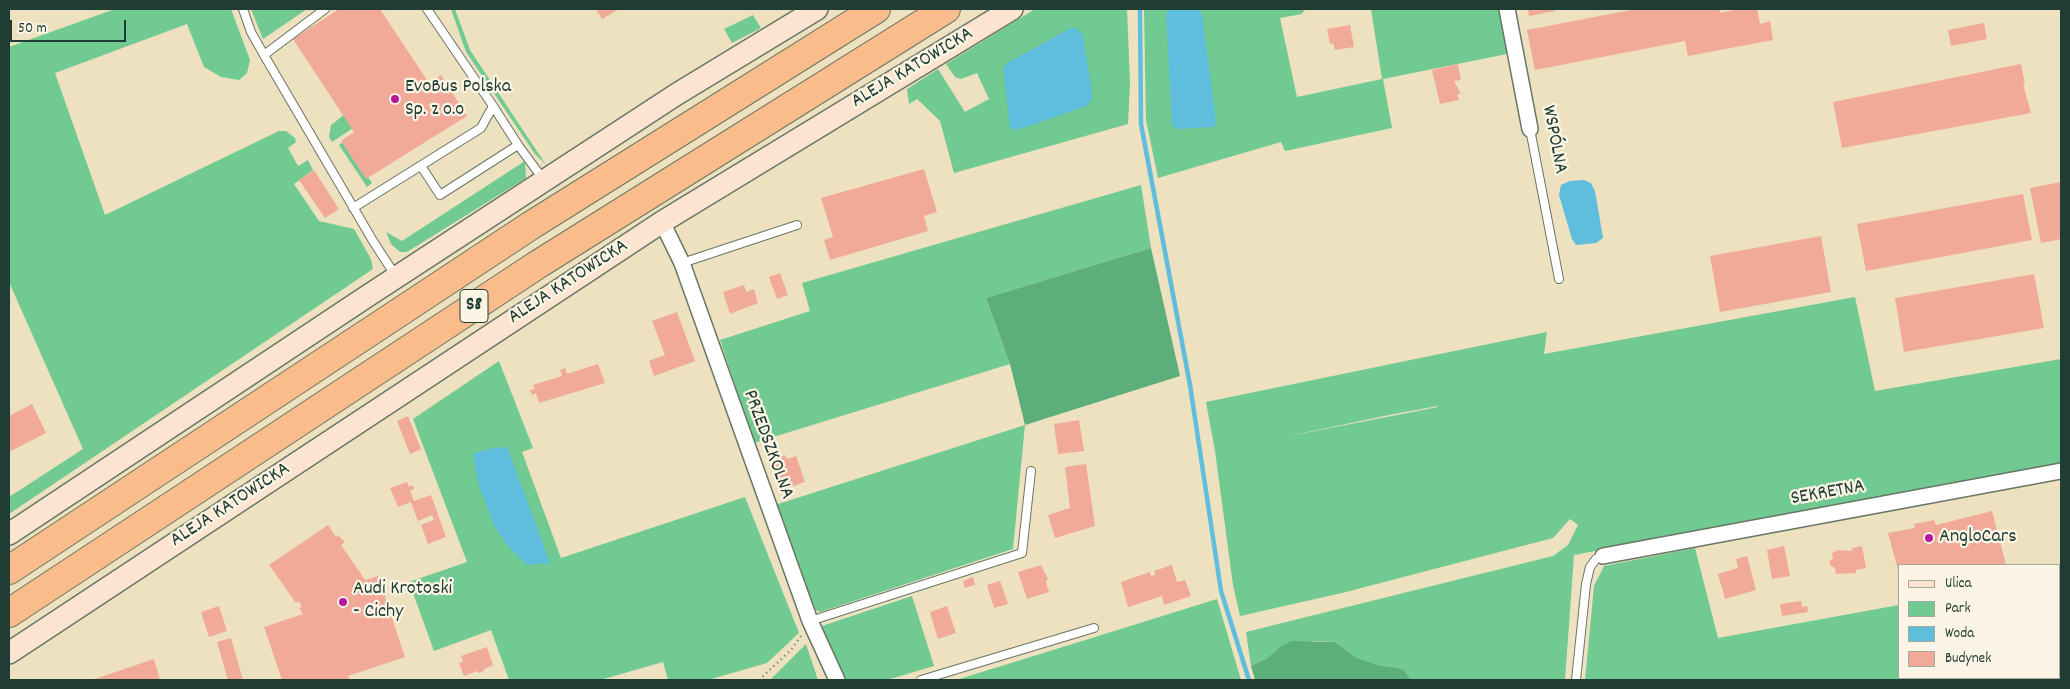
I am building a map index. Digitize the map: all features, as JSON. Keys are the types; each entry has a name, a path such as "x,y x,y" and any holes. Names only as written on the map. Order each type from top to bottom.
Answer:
{"highway":[{"name":"S8","path":"9,570 530,226 876,9"},
{"name":"S8","path":"9,613 537,264 946,9"}],"street":[{"path":"9,534 396,277 677,94 817,9"},
{"name":"ALEJA KATOWICKA","path":"9,652 662,222 1012,9"},
{"name":"WSPÓLNA","path":"1507,9 1530,129"},
{"name":"PRZEDSZKOLNA","path":"662,222 682,263 810,621 837,680"},
{"name":"SEKRETNA","path":"1603,556 2061,471"}],"lane":[{"path":"243,9 251,32 264,55 396,277"},
{"path":"264,55 325,9"},
{"path":"427,9 518,144 545,180"},
{"path":"354,208 481,128 493,106"},
{"name":"WSPÓLNA","path":"1530,129 1559,279"},
{"path":"421,166 440,195 518,144"},
{"path":"682,263 797,225"},
{"path":"810,621 1022,553 1031,471"},
{"path":"1576,680 1586,584 1590,567 1596,559 1603,556"},
{"path":"922,680 1094,628"}],"path":[{"path":"759,680 791,650 810,621"}],"green space":[{"path":"115,9 231,9 250,60 247,73 239,80 221,77 204,67 187,24 55,73 105,215 279,131 286,131 295,138 296,142 288,148 298,166 308,160 313,170 294,184 319,221 354,229 371,259 373,269 9,514 9,497 83,449 9,282 9,47"},
{"path":"251,9 307,9 263,39"},
{"path":"451,9 455,9 470,50 546,165 535,154 466,52"},
{"path":"1035,9 1127,9 1130,83 1128,124 954,173 940,121 917,99 909,104 907,89 938,69 965,112 989,99 977,73 961,79 955,77 946,64"},
{"path":"1144,9 1305,9 1302,14 1280,18 1297,97 1382,79 1371,9 1503,9 1512,53 1383,79 1392,128 1285,151 1281,142 1158,178 1146,120"},
{"path":"753,15 761,28 732,43 724,29"},
{"path":"344,115 353,128 332,142 329,137 331,125"},
{"path":"344,141 372,183 367,187 339,145"},
{"path":"525,161 526,178 407,252 400,252 391,244 386,232 402,241"},
{"path":"1141,185 1151,248 986,298 1010,364 754,443 720,340 810,311 802,283"},
{"path":"1151,248 1180,376 1025,425 1010,364 986,298"},
{"path":"1855,297 1875,391 2061,359 2061,463 1574,555 1565,680 1411,680 1403,669 1378,665 1357,658 1335,642 1314,641 1281,646 1266,659 1251,666 1246,632 1553,556 1568,545 1578,525 1570,519 1553,538 1342,593 1240,616 1233,585 1215,451 1206,402 1547,332 1544,354","holes":["1438,407 1284,437 1394,414"]},
{"path":"499,361 533,448 522,452 561,558 745,497 799,633 767,663 708,680 668,680 663,662 600,680 509,680 491,630 434,651 409,582 467,562 413,419"},
{"path":"1025,425 1013,549 820,612 812,608 775,505"},
{"path":"1695,548 1718,638 1898,605 1898,679 2060,679 2061,576 2061,680 1585,680 1594,586 1604,566"},
{"path":"912,596 934,666 887,680 845,680 839,672 822,626"},
{"path":"1217,599 1241,680 956,680 1095,637"},
{"path":"1292,641 1335,642 1357,658 1378,665 1403,669 1411,680 1255,680 1251,666 1266,659 1281,646"},
{"path":"806,644 818,680 770,680"}],"water":[{"path":"1170,9 1198,9 1202,14 1216,121 1214,127 1176,129 1172,125 1166,13"},
{"path":"1073,27 1082,33 1093,97 1087,106 1017,130 1010,128 1003,68 1007,63"},
{"path":"1584,180 1591,183 1595,191 1603,238 1596,243 1576,245 1572,239 1559,195 1561,185 1570,181"},
{"path":"507,447 550,563 527,565 507,545 494,525 479,486 473,454 493,448"}],"building":[{"name":"EvoBus Polska Sp. z o.o","path":"339,9 380,9 429,83 441,75 467,116 366,179 341,141 354,132 293,39"},
{"path":"596,9 619,9 602,19"},
{"path":"1528,9 1555,9 1555,11 1529,16"},
{"path":"1636,9 1719,9 1720,13 1739,9 1757,9 1760,24 1770,21 1773,40 1688,56 1685,41 1535,70 1527,30"},
{"path":"1984,23 1987,39 1951,46 1948,30"},
{"path":"1350,25 1354,47 1335,50 1333,43 1330,44 1327,29"},
{"path":"1458,64 1461,80 1454,81 1461,94 1457,94 1459,100 1440,104 1432,70"},
{"path":"2021,64 2025,84 2023,84 2031,113 1842,148 1833,102"},
{"path":"924,169 937,212 924,216 928,231 830,260 824,240 833,237 821,198"},
{"path":"314,170 339,209 325,218 299,180"},
{"path":"2061,182 2061,239 2041,243 2030,188"},
{"path":"2023,194 2032,240 1866,271 1857,224"},
{"path":"1821,236 1831,292 1720,312 1710,256"},
{"path":"780,273 788,295 777,299 769,277"},
{"path":"2034,274 2044,328 1904,352 1895,298"},
{"path":"744,285 746,292 754,289 758,303 730,314 723,292"},
{"path":"677,312 695,361 654,376 649,361 665,355 652,321"},
{"path":"598,364 605,383 539,403 536,393 532,395 530,390 535,389 533,385 562,376 560,370 565,368 567,374"},
{"path":"32,404 46,433 9,452 9,416"},
{"path":"408,416 421,449 410,454 397,421"},
{"path":"1079,420 1084,451 1058,454 1054,424"},
{"path":"785,455 787,459 796,456 805,482 782,490 773,464 780,461 779,457"},
{"path":"1086,464 1095,526 1055,538 1048,515 1070,508 1065,467"},
{"path":"407,482 409,487 413,485 414,489 410,491 414,501 431,495 446,537 428,544 421,525 434,520 432,515 418,521 411,502 398,507 390,488"},
{"path":"1992,511 2006,564 1898,564 1898,570 1888,533 1915,528 1914,524 1934,520 1936,525"},
{"name":"Audi Krotoski - Cichy","path":"328,525 336,537 338,535 345,542 341,545 365,580 378,576 405,657 348,676 350,680 282,680 264,627 303,614 299,608 302,607 299,601 296,603 269,565"},
{"path":"1784,546 1790,576 1772,579 1767,550"},
{"path":"1862,546 1866,568 1856,570 1856,573 1836,574 1835,568 1831,566 1829,561 1833,559 1832,553 1839,550 1851,551 1853,548"},
{"path":"1747,556 1756,590 1725,599 1718,574 1738,568 1736,559"},
{"path":"1041,565 1048,579 1046,582 1049,592 1027,599 1018,572"},
{"path":"1172,565 1177,582 1185,580 1191,596 1164,605 1162,596 1128,607 1121,582 1150,572 1151,576 1155,575 1154,571"},
{"path":"973,577 975,585 965,588 963,581"},
{"path":"1000,581 1008,604 994,608 987,585"},
{"path":"1801,601 1802,607 1807,606 1808,612 1782,616 1780,604"},
{"path":"219,606 227,631 209,637 201,612"},
{"path":"947,606 956,633 938,639 930,612"},
{"path":"231,638 243,680 228,680 217,642"},
{"path":"487,647 493,665 484,669 484,671 478,673 477,671 464,676 459,663 463,662 461,656"},
{"path":"154,659 160,680 92,680"}],"waterway":[{"path":"1140,9 1141,124 1190,385 1221,591 1249,680"}],"place":[{"name":"EvoBus Polska Sp. z o.o","path":"395,99"},
{"name":"AngloCars","path":"1929,538"},
{"name":"Audi Krotoski - Cichy","path":"343,602"}]}
